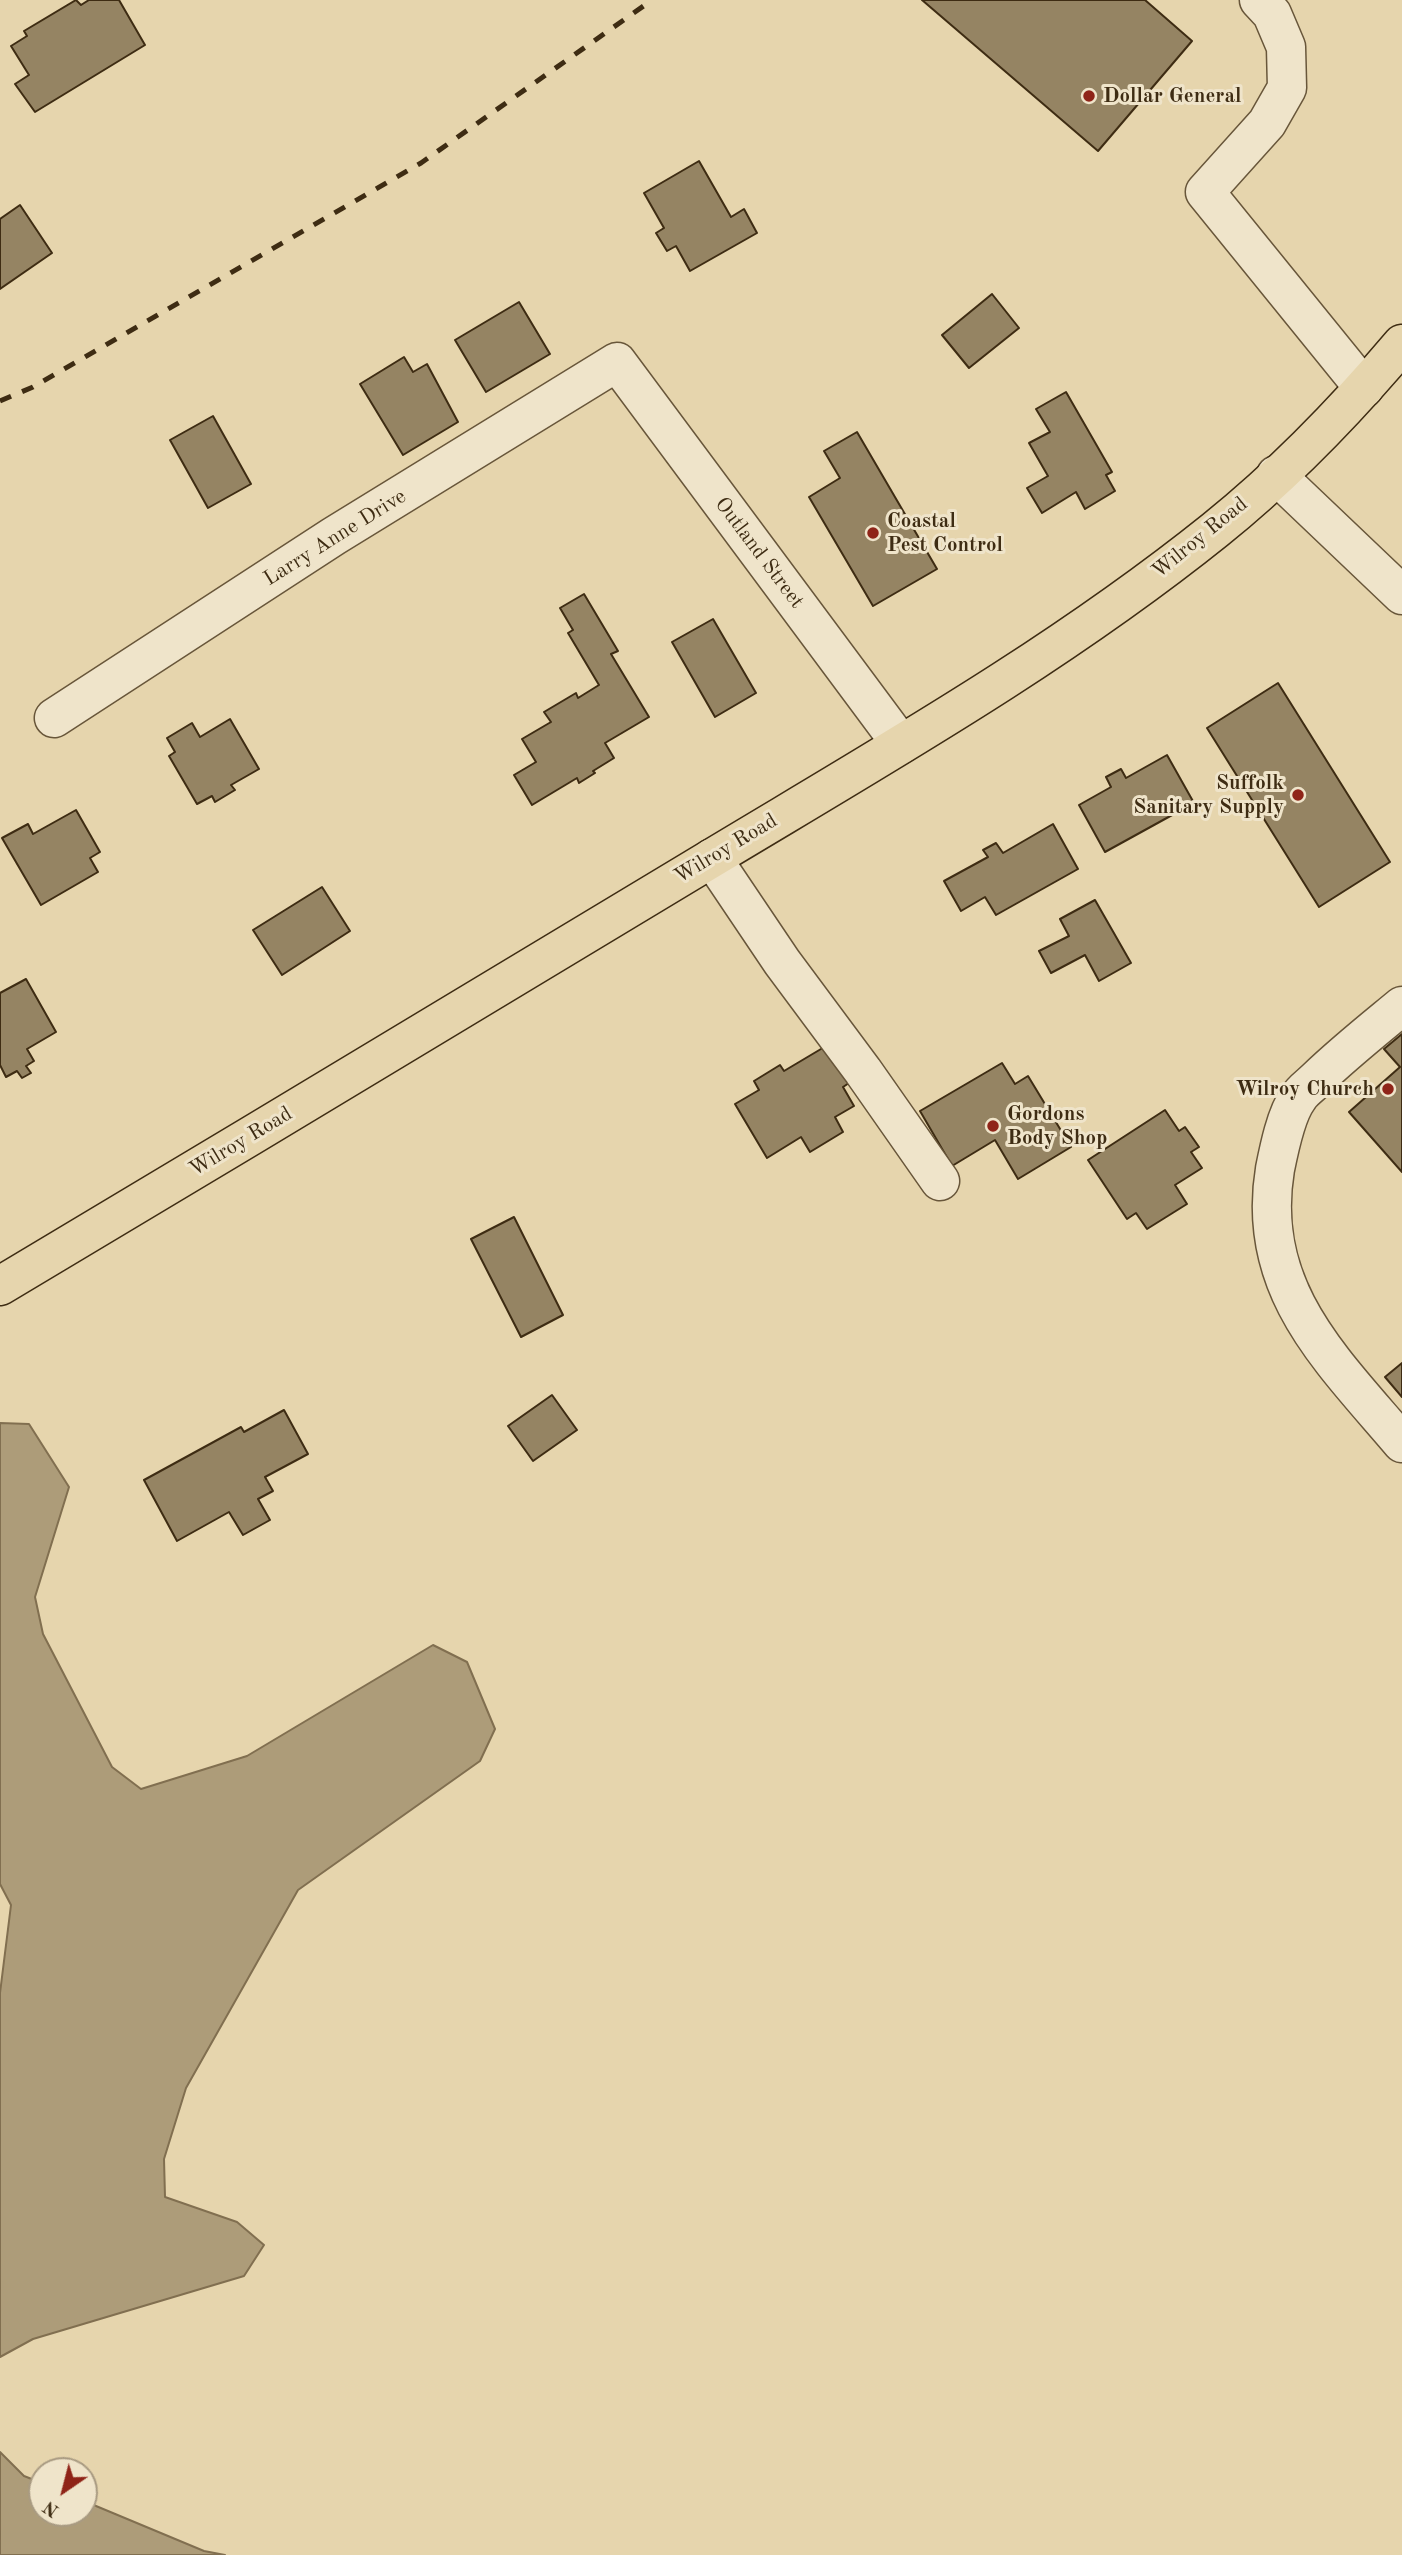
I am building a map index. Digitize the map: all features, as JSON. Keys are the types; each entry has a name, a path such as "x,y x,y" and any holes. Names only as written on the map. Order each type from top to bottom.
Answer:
{"main road":[{"name":"Wilroy Road","path":"0,1286 901,744 1074,634 1216,529 1276,475 1398,356"}],"street":[{"path":"1260,0 1272,14 1286,47 1287,88 1267,123 1205,192 1364,388"},
{"name":"Larry Anne Drive","path":"54,718 334,537 617,362"},
{"name":"Outland Street","path":"617,362 901,744"},
{"path":"1276,475 1402,595"},
{"path":"712,858 782,962 940,1181"},
{"path":"1402,1006 1332,1065 1298,1098 1280,1143 1272,1192 1274,1240 1283,1279 1305,1323 1321,1347 1402,1443"}],"shaded area":[{"path":"0,1423 29,1424 69,1487 35,1597 43,1634 112,1767 141,1789 247,1756 433,1645 467,1662 495,1729 480,1761 298,1890 186,2088 164,2159 165,2197 237,2222 264,2245 244,2276 33,2339 0,2357 0,1993 11,1905 0,1884"},
{"path":"0,2452 28,2478 28,2527 98,2527 98,2507 204,2551 225,2555 0,2555"}],"building":[{"path":"76,0 81,5 89,0 119,0 145,45 35,112 15,84 29,75 11,46 27,36 24,31"},
{"name":"Dollar General","path":"922,0 1145,0 1192,41 1098,151"},
{"path":"699,161 731,217 744,209 757,233 690,271 676,246 667,251 656,233 664,228 644,193"},
{"path":"20,205 52,253 0,289 0,219"},
{"path":"992,294 1019,328 969,368 942,335"},
{"path":"519,302 550,354 486,392 455,340"},
{"path":"404,357 413,372 427,364 458,422 403,455 360,384"},
{"path":"1066,392 1112,472 1106,475 1115,491 1085,509 1076,492 1042,513 1027,488 1048,476 1029,443 1050,432 1036,409"},
{"path":"213,416 251,484 208,508 170,440"},
{"name":"Coastal Pest Control","path":"857,432 937,569 873,606 809,497 840,478 824,451"},
{"path":"584,594 618,651 611,654 649,717 605,743 614,758 593,771 595,773 579,783 577,778 532,805 514,775 536,762 522,739 551,722 544,712 576,693 578,698 599,685 568,633 573,630 560,608"},
{"path":"713,619 756,693 715,717 672,642"},
{"name":"Suffolk Sanitary Supply","path":"1278,683 1390,862 1319,907 1207,728"},
{"path":"230,719 259,769 231,785 235,790 215,802 212,796 197,804 169,756 175,752 167,738 192,723 200,737"},
{"path":"1167,755 1194,803 1105,852 1079,805 1111,787 1106,777 1121,769 1126,778"},
{"path":"76,810 100,852 90,858 98,872 41,905 2,838 28,824 33,834"},
{"path":"1053,824 1078,869 996,915 985,897 961,911 944,881 988,857 983,850 996,843 1003,853"},
{"path":"322,887 350,931 282,975 253,930"},
{"path":"1095,900 1131,963 1099,981 1085,955 1051,973 1039,951 1069,936 1060,919"},
{"path":"26,979 56,1032 27,1049 34,1061 26,1066 31,1073 22,1078 17,1071 6,1077 0,1065 0,993"},
{"name":"Wilroy Church","path":"1402,1034 1402,1172 1349,1112 1400,1067 1384,1049"},
{"path":"826,1046 849,1083 843,1087 854,1106 835,1117 843,1132 810,1152 801,1137 767,1158 735,1104 759,1090 754,1081 780,1065 784,1071"},
{"name":"Gordons Body Shop","path":"1002,1063 1015,1084 1028,1076 1071,1147 1018,1179 995,1140 952,1166 920,1111"},
{"path":"1165,1110 1179,1131 1185,1127 1199,1147 1191,1152 1202,1168 1175,1185 1187,1204 1147,1229 1136,1213 1127,1219 1088,1160"},
{"path":"514,1217 563,1315 521,1337 471,1239"},
{"path":"1402,1363 1402,1397 1385,1377"},
{"path":"552,1395 577,1430 533,1461 508,1426"},
{"path":"284,1410 308,1454 265,1477 273,1491 258,1499 270,1520 243,1535 229,1512 177,1541 144,1480 241,1427 244,1432"}],"railway":[{"path":"0,401 33,387 421,163 652,0"}],"place":[{"name":"Dollar General","path":"1089,96"},
{"name":"Coastal Pest Control","path":"873,533"},
{"name":"Suffolk Sanitary Supply","path":"1298,795"},
{"name":"Wilroy Church","path":"1388,1089"},
{"name":"Gordons Body Shop","path":"993,1126"}]}
